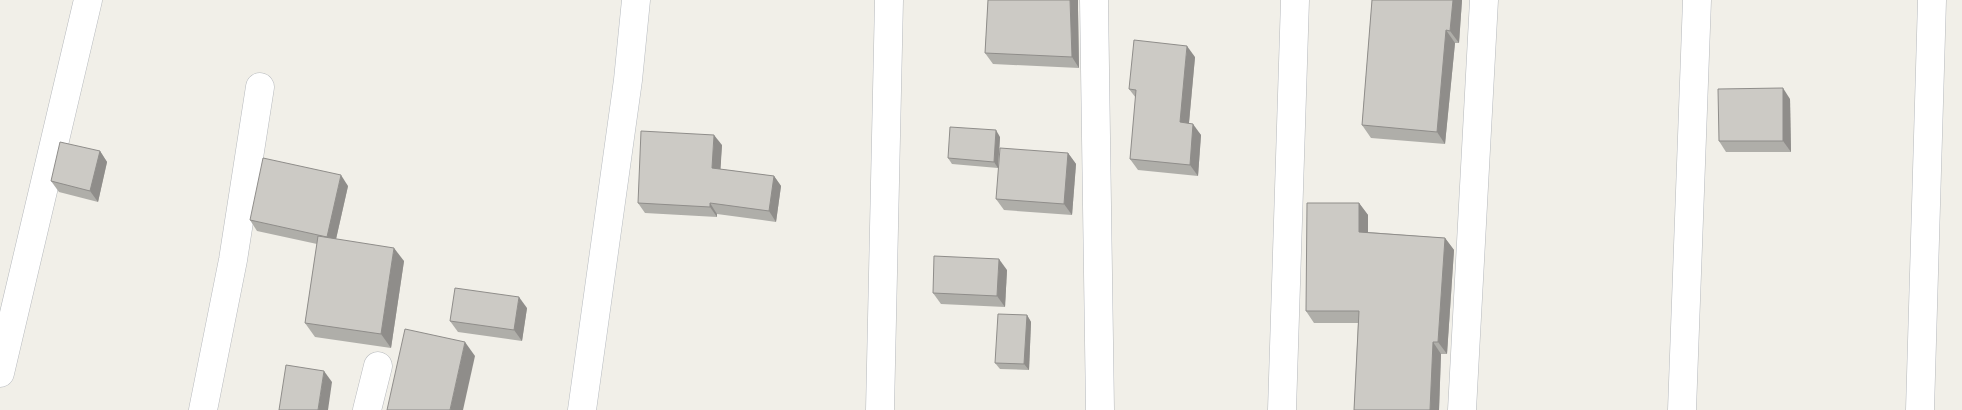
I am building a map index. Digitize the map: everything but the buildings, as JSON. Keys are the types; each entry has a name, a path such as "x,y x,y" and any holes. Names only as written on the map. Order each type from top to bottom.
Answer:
{"street":[{"path":"0,373 88,0"},
{"path":"582,410 627,90 636,0"},
{"path":"880,410 889,0"},
{"path":"1094,0 1100,410"},
{"path":"1282,410 1295,0"},
{"path":"1462,410 1484,0"},
{"path":"1682,410 1697,0"},
{"path":"1920,410 1932,0"},
{"path":"203,410 233,260 260,87"},
{"path":"366,410 378,366"}]}
